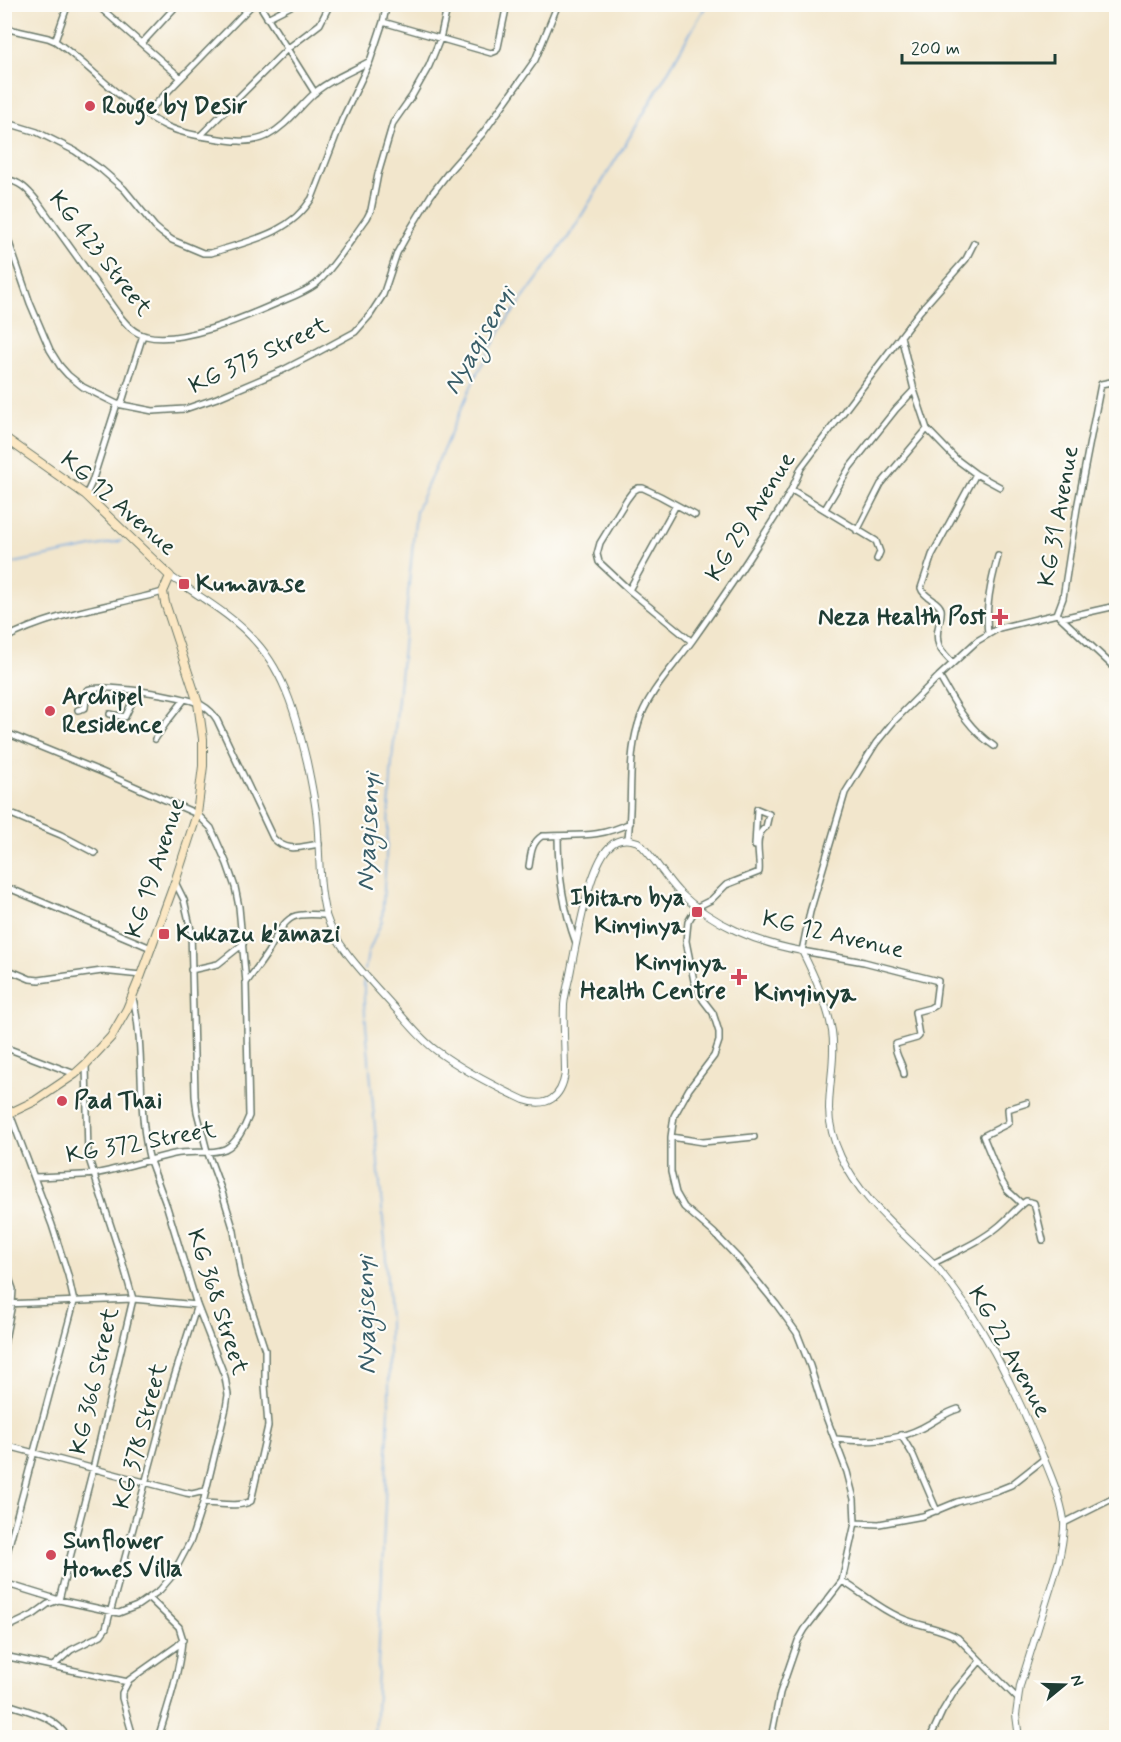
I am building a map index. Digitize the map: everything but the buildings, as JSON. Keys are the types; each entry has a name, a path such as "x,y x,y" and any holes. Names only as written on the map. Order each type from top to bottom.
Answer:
{"main road":[{"name":"KG 12 Avenue","path":"4,437 86,495 170,576"},
{"path":"163,592 170,576"},
{"name":"KG 19 Avenue","path":"7,1115 45,1095 75,1074 111,1037 141,975 197,814 203,766 198,703 168,615 163,592"}],"street":[{"path":"55,41 68,4"},
{"path":"142,43 178,4"},
{"path":"146,114 253,4"},
{"path":"259,4 315,93"},
{"path":"267,18 295,4"},
{"path":"200,136 287,49 320,24 330,4"},
{"path":"4,122 36,132 75,152 102,170 124,189 162,233 172,240 203,253 211,253 264,236 283,227 296,218 308,205 342,120 370,61 387,4"},
{"name":"KG 423 Street","path":"4,179 16,182 31,193 129,327 136,333 148,337 172,337 221,326 305,291 322,278 367,218 393,123 429,66 440,39 448,4"},
{"path":"383,22 494,53 498,47 507,4"},
{"name":"KG 375 Street","path":"4,228 37,320 51,350 60,366 83,387 119,405 153,411 184,410 217,398 283,370 354,332 370,315 383,295 397,253 431,195 483,133 535,60 558,4"},
{"path":"100,6 181,78"},
{"path":"4,28 55,41 115,91 170,128 225,141 259,139 285,124 315,93 335,78 370,61"},
{"name":"KG 29 Avenue","path":"628,838 632,756 638,723 646,707 736,578 792,490 801,468 920,311 966,259 974,243"},
{"path":"86,495 143,335"},
{"path":"901,336 914,390 927,429 956,459 976,474 1000,487"},
{"name":"KG 31 Avenue","path":"802,951 810,912 845,793 876,743 894,721 977,641 988,634 1010,626 1059,616 1101,384 1116,381"},
{"path":"825,509 850,467 914,390"},
{"path":"857,531 881,484 927,429"},
{"path":"953,663 942,653 937,640 941,608 922,593 921,588 932,555 976,474"},
{"path":"692,641 629,591 599,562 597,554 600,543 633,491 638,488 695,515"},
{"path":"792,490 876,542 880,552 878,560"},
{"path":"629,591 676,505"},
{"path":"988,634 986,617 990,585 998,556"},
{"name":"KG 12 Avenue","path":"170,576 242,628 256,642 280,678 299,730 312,788 326,915 340,943 361,969 416,1032 436,1051 524,1101 536,1103 554,1098 564,1084 564,1003 576,943 596,869 610,845 628,838 644,847 675,888 697,907 743,934 767,944 864,962 938,981 934,1005 914,1014 917,1038 896,1044 897,1055 904,1068 904,1074"},
{"path":"4,639 64,616 163,592"},
{"path":"1059,616 1116,606"},
{"path":"1059,616 1116,669"},
{"path":"939,676 960,712 980,736 994,746"},
{"path":"78,710 85,708 87,690 103,687 198,703 211,711 217,720 273,838 286,848 319,843"},
{"path":"110,714 125,717 138,692"},
{"path":"155,739 184,700"},
{"path":"4,732 197,814"},
{"path":"754,846 757,809 769,814 766,827 758,836 759,872 726,885 711,900 697,907 688,922 686,941 694,981 713,1014 719,1032 719,1041 714,1056 680,1103 674,1116 671,1137 671,1172 678,1198 684,1207 740,1260 796,1333 848,1472 856,1510 842,1581 798,1641 780,1694 771,1737"},
{"path":"4,811 61,835 95,853"},
{"name":"KG 372 Street","path":"34,1177 93,1174 174,1154 224,1149 231,1144 249,1116 246,983 239,907 227,864 213,831 197,814"},
{"path":"529,866 533,844 542,836 581,837 605,834 630,823"},
{"path":"558,836 559,872 576,943"},
{"path":"175,882 188,912 190,930 195,1104 207,1151 229,1214 241,1276 265,1346 268,1420 251,1501 246,1504 203,1503"},
{"path":"4,886 151,948"},
{"path":"246,983 282,926 294,916 326,915"},
{"path":"191,970 218,964 243,944"},
{"name":"KG 22 Avenue","path":"802,951 824,1004 832,1031 829,1110 832,1132 841,1157 852,1178 866,1197 934,1263 979,1323 1010,1383 1056,1490 1064,1523 1059,1561 1017,1698 1016,1715 1019,1737"},
{"path":"4,968 39,981 102,971 141,975"},
{"name":"KG 368 Street","path":"111,1611 119,1613 127,1611 160,1590 172,1576 191,1539 203,1503 228,1395 225,1377 197,1305 167,1207 150,1161 143,1129 139,1031 132,996"},
{"path":"4,1047 75,1074"},
{"name":"KG 366 Street","path":"59,1600 133,1299 122,1257 88,1156 86,1064"},
{"path":"1022,1204 1007,1190 1001,1180 983,1137 1007,1124 1008,1109 1027,1103"},
{"path":"4,1564 74,1302 65,1265 34,1177 7,1115"},
{"path":"671,1137 703,1142 754,1137"},
{"path":"934,1263 994,1230 1026,1201 1034,1203 1043,1240"},
{"path":"4,1264 13,1289 4,1345"},
{"path":"4,1304 133,1299 197,1305"},
{"name":"KG 378 Street","path":"53,1666 71,1650 104,1632 147,1482 172,1384 197,1305"},
{"path":"836,1439 870,1441 902,1435 958,1409"},
{"path":"902,1435 937,1511"},
{"path":"4,1445 186,1493 205,1491"},
{"path":"855,1523 879,1524 923,1516 957,1502 1011,1485 1044,1459"},
{"path":"1064,1523 1116,1497"},
{"path":"842,1581 896,1616 918,1625 950,1633 958,1638 1017,1698"},
{"path":"4,1583 59,1600 111,1611"},
{"path":"149,1598 179,1628 183,1640 181,1659 158,1737"},
{"path":"4,1629 59,1600"},
{"path":"131,1737 122,1693 128,1682 183,1640"},
{"path":"4,1656 128,1682"},
{"path":"930,1737 954,1692 980,1661"},
{"path":"4,1703 58,1725 67,1737"}],"waterway":[{"name":"Nyagisenyi","path":"365,970 368,953 382,921 392,761 416,511 478,371 505,323 569,236 707,4"},
{"path":"4,565 121,541"},
{"name":"Nyagisenyi","path":"364,977 364,1002 385,1242 389,1322 389,1407 375,1738"}],"place":[{"name":"Rouge by Desir","path":"90,106"},
{"name":"Kumavase","path":"184,584"},
{"name":"Neza Health Post","path":"1000,617"},
{"name":"Archipel Residence","path":"50,711"},
{"name":"Ibitaro bya Kinyinya","path":"697,912"},
{"name":"Kukazu k'amazi","path":"164,934"},
{"name":"Kinyinya Health Centre","path":"739,977"},
{"name":"Pad Thai","path":"62,1101"},
{"name":"Sunflower Homes Villa","path":"51,1555"}],"district":[{"name":"Kinyinya","path":"805,993"}]}
